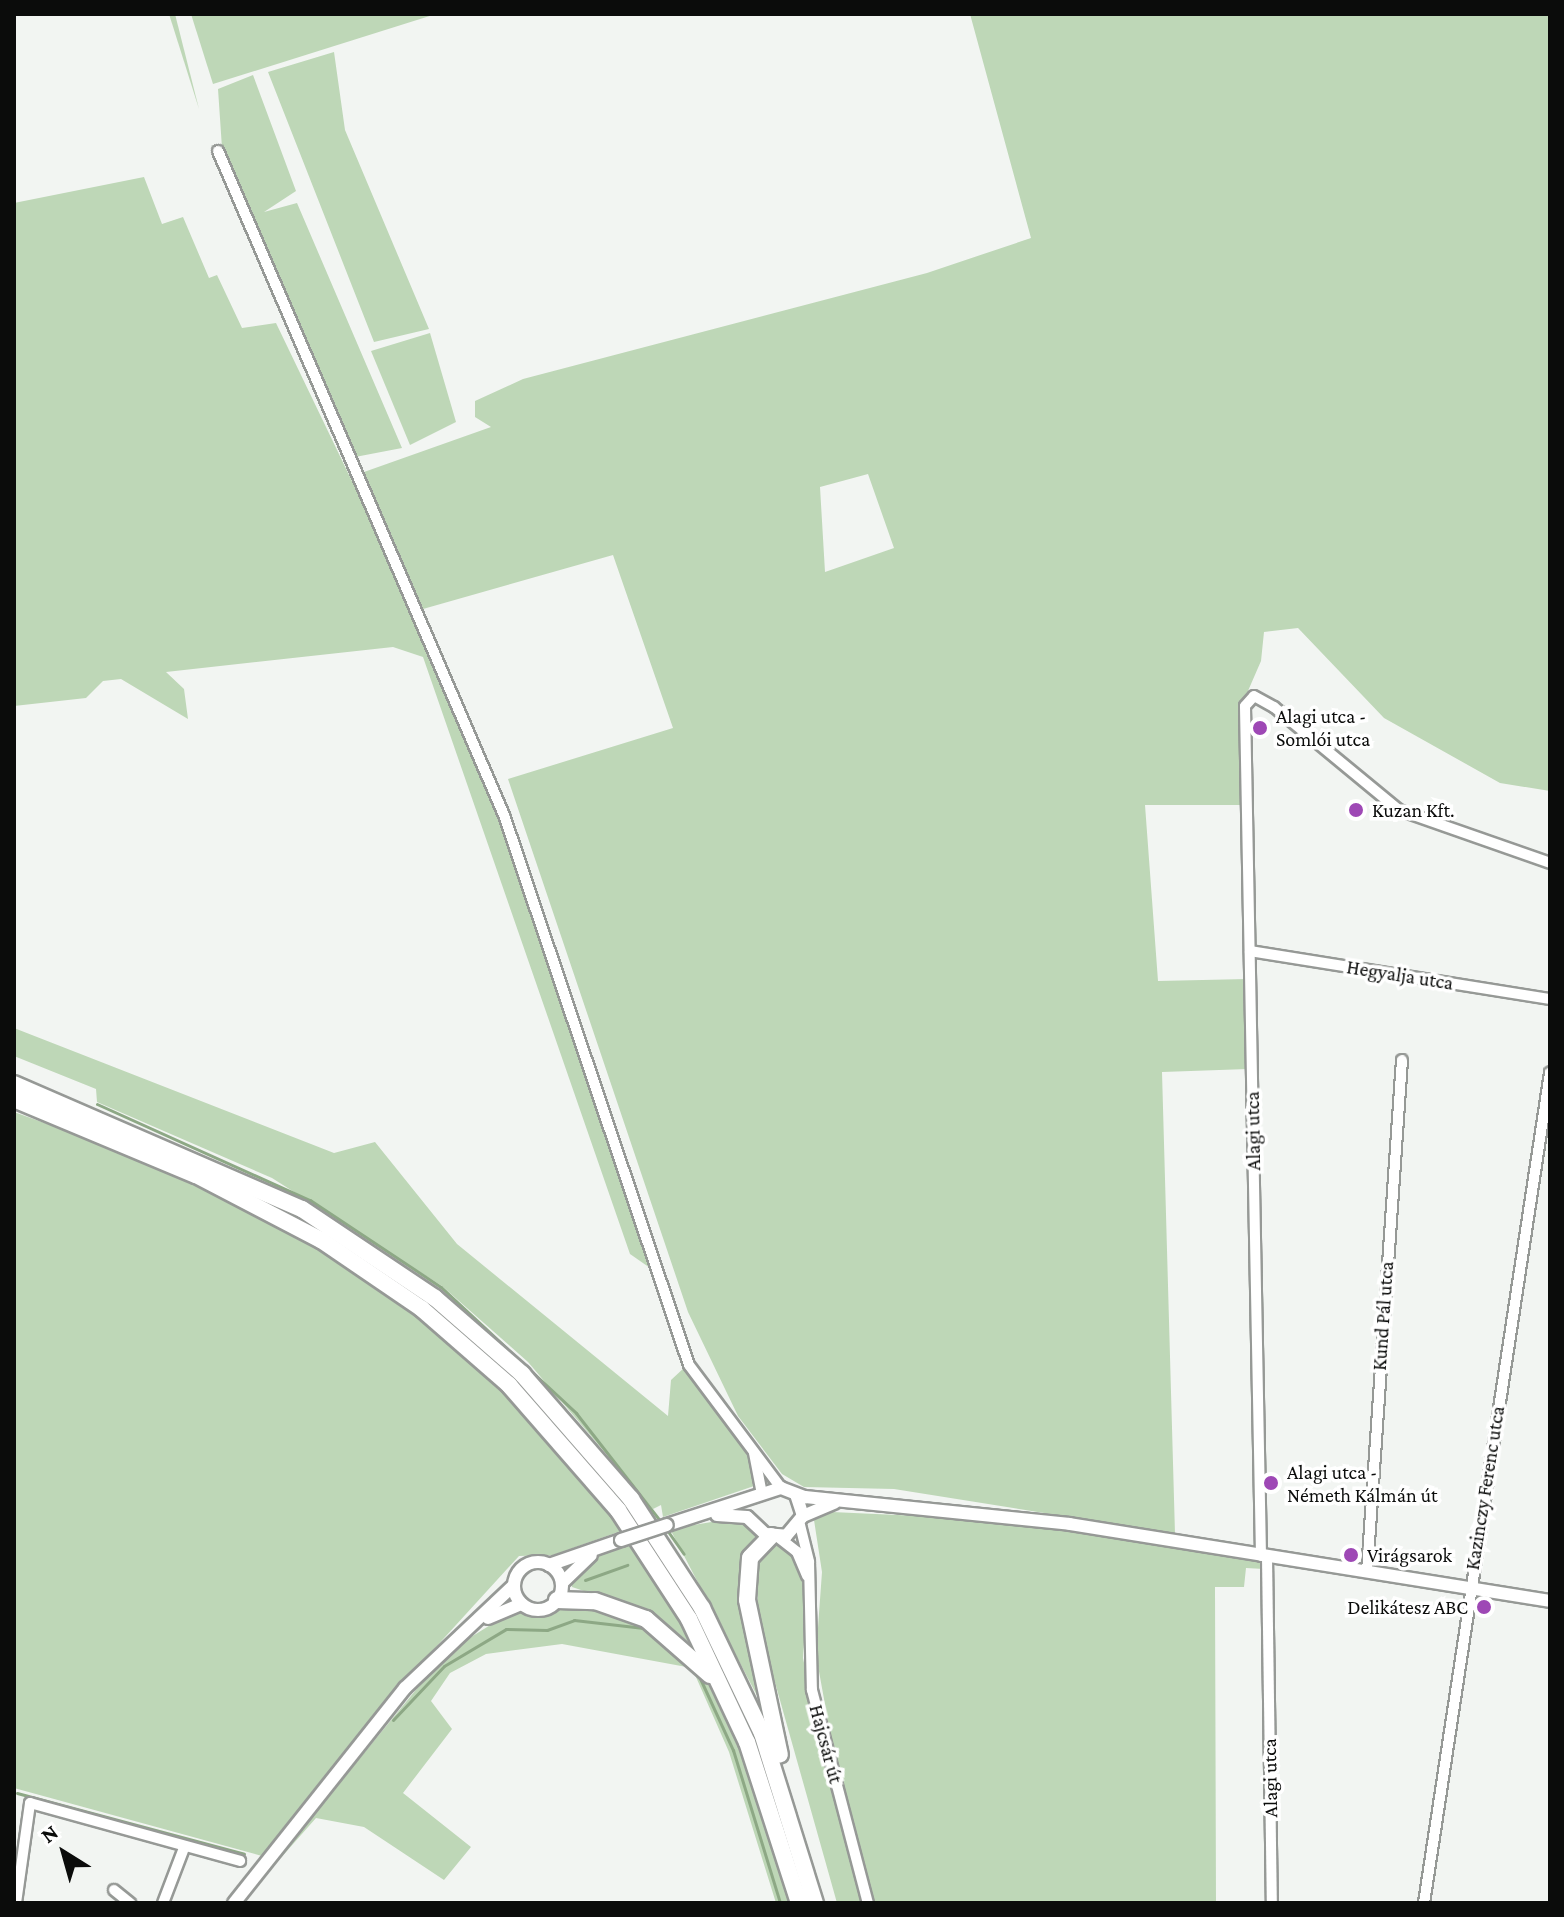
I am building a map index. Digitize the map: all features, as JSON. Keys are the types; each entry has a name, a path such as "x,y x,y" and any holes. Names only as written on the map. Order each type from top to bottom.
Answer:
{"highway":[{"path":"14,1084 302,1209 435,1298 512,1364 599,1457 683,1574 744,1692 791,1815"},
{"path":"14,1099 271,1212 374,1275 471,1349 551,1428 618,1510 682,1608 729,1699 799,1903"},
{"path":"775,1537 750,1558 747,1600 791,1815 815,1903"},
{"path":"557,1600 595,1601 658,1625 729,1699"}],"street":[{"path":"218,151 504,815 671,1319 698,1381 748,1440 781,1488 796,1495 861,1500 1550,1601"},
{"name":"Alagi utca","path":"1272,1903 1245,706 1254,696 1274,707 1399,810 1550,863"},
{"name":"Hegyalja utca","path":"1250,951 1550,999"},
{"name":"Kund Pál utca","path":"1367,1572 1402,1060"},
{"name":"Kazinczy Ferenc utca","path":"1424,1903 1469,1588 1550,1073"},
{"path":"748,1440 760,1496 755,1523"},
{"path":"234,1903 405,1688 513,1586 525,1565 549,1565 781,1488"},
{"path":"796,1495 801,1521"},
{"path":"698,1516 740,1515 775,1537 801,1521 861,1500"},
{"name":"Hajcsár út","path":"801,1521 809,1581 812,1690 868,1903"},
{"name":"Hajcsár út","path":"775,1537 797,1552 809,1581"},
{"path":"471,1628 521,1604 544,1610 557,1600 562,1583 599,1549"},
{"path":"549,1565 562,1583"},
{"path":"513,1586 521,1604"},
{"path":"16,1903 30,1803 197,1852 240,1861"},
{"path":"163,1903 184,1848"},
{"path":"114,1890 130,1903"}],"green space":[{"path":"169,14 175,14 199,109"},
{"path":"191,14 436,14 213,84"},
{"path":"970,14 1550,14 1550,791 1500,783 1384,718 1298,628 1264,632 1261,661 1241,707 1241,805 1145,805 1158,981 1247,979 1248,1069 1162,1072 1175,1534 894,1489 804,1487 782,1474 738,1416 688,1312 508,779 673,728 613,555 423,609 364,472 491,427 475,417 475,401 523,379 927,273 1031,238","holes":["868,474 894,548 825,572 820,487"]},
{"path":"334,52 345,130 429,329 374,342 268,72"},
{"path":"253,75 296,191 264,212 297,203 402,448 355,457 222,148 218,89"},
{"path":"144,177 162,224 183,217 209,278 217,275 242,328 276,323 375,529 502,818 653,1270 630,1254 423,657 393,647 166,672 184,689 188,719 121,679 103,681 86,698 14,706 14,203"},
{"path":"430,333 456,422 410,445 371,351"},
{"path":"14,1028 334,1153 375,1142 457,1244 668,1416 671,1380 685,1367 743,1443 757,1485 663,1517 661,1505 653,1509 528,1362 442,1286 272,1178 97,1102 96,1089 14,1056"},
{"path":"14,1112 189,1175 277,1218 420,1312 551,1437 624,1530 553,1555 519,1556 373,1716 262,1856 14,1788"},
{"path":"925,1510 1261,1560 1264,1569 1246,1568 1244,1587 1215,1587 1216,1903 837,1903 758,1622 757,1560 773,1542 794,1553 807,1597 803,1658 814,1712 826,1710 816,1655 822,1572 814,1520 832,1512 919,1516"},
{"path":"741,1517 757,1533 750,1547 764,1709 670,1529"},
{"path":"632,1541 703,1654 656,1615 572,1587 572,1574 599,1554"},
{"path":"565,1602 633,1616 699,1666 730,1715 793,1903 776,1903 729,1752 692,1668 562,1644 486,1654 450,1673 431,1701 452,1729 403,1793 471,1847 444,1880 364,1827 316,1818 241,1903 447,1652 516,1609 540,1615"}],"waterway":[{"path":"97,1104 310,1200 441,1287 576,1413 662,1523"},
{"path":"667,1530 684,1554"},
{"path":"585,1580 627,1565"},
{"path":"393,1720 444,1666 506,1629 547,1630 574,1620 644,1628"},
{"path":"698,1674 733,1750 780,1903"},
{"path":"17,1793 244,1854"}],"place":[{"name":"Alagi utca - Somlói utca","path":"1260,728"},
{"name":"Kuzan Kft.","path":"1356,810"},
{"name":"Alagi utca - Németh Kálmán út","path":"1271,1483"},
{"name":"Virágsarok","path":"1351,1555"},
{"name":"Delikátesz ABC","path":"1484,1607"}]}
